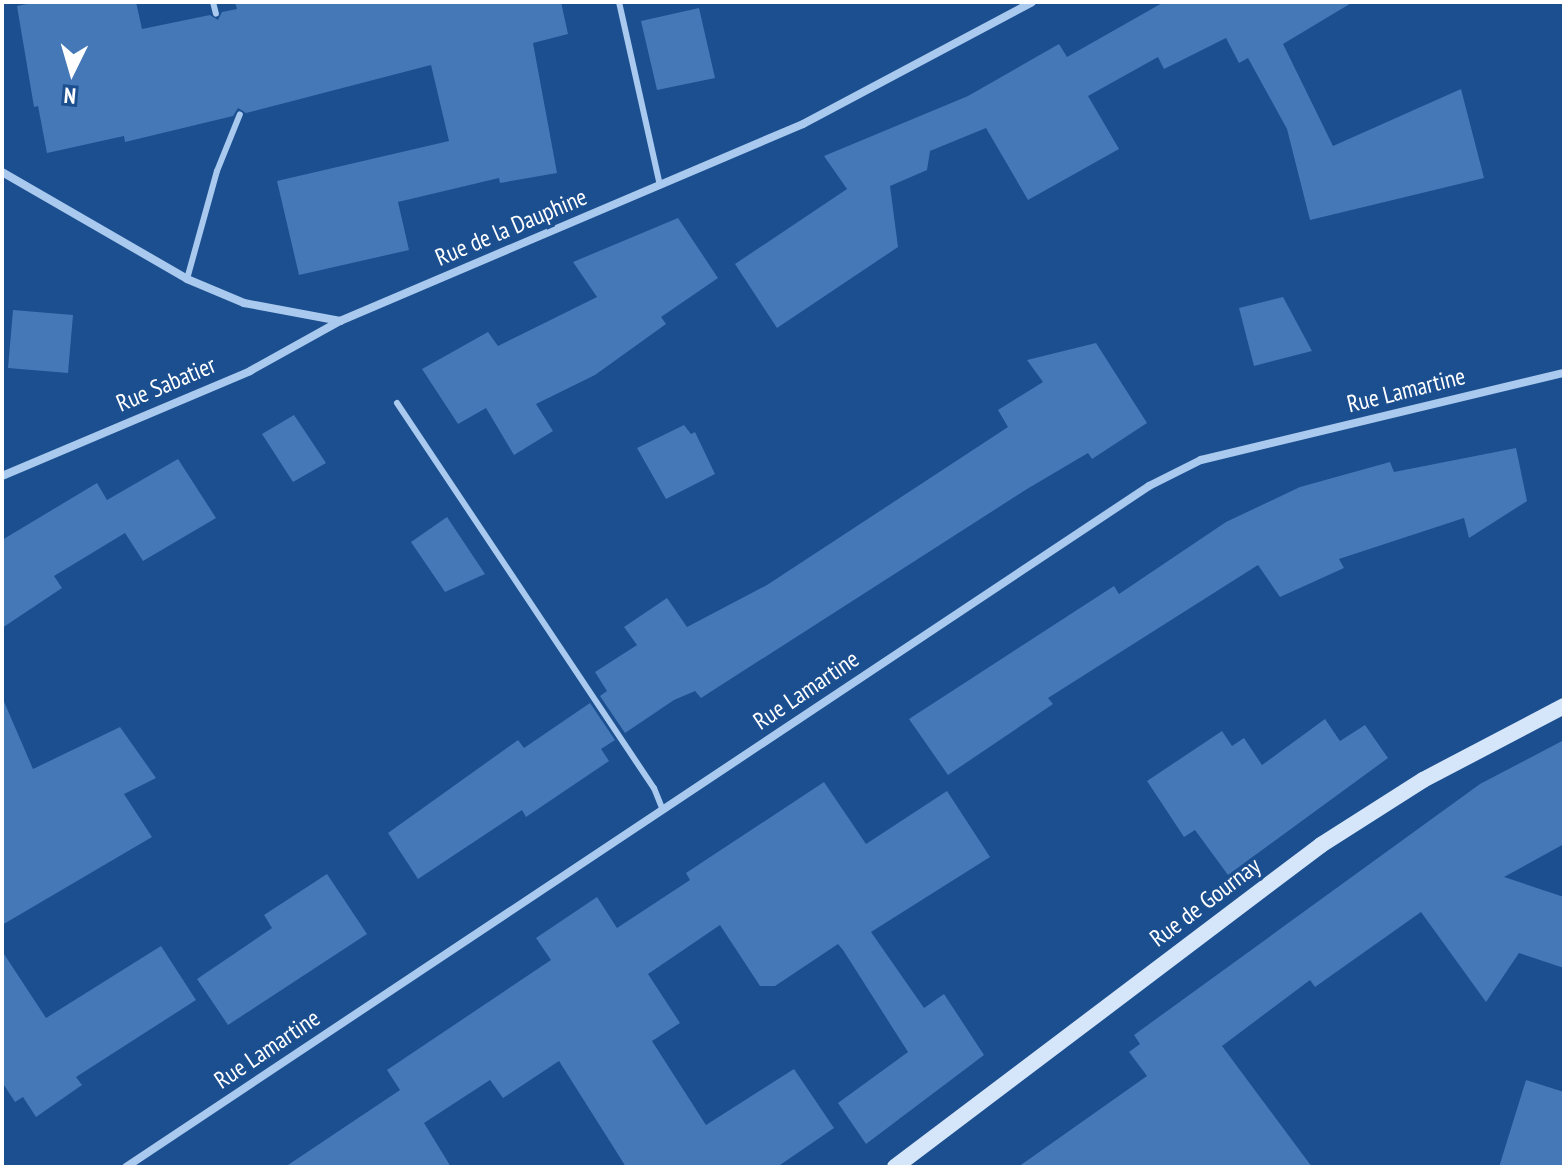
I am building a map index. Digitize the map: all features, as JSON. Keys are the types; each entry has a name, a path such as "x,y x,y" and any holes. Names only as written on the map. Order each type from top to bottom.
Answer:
{"street":[{"name":"Rue de la Dauphine","path":"340,321 803,124 1032,2"},
{"path":"2,172 187,279 244,303 340,321"},
{"name":"Rue Sabatier","path":"2,476 250,371 340,321"},
{"name":"Rue Lamartine","path":"126,1167 1149,486 1201,460 1564,373"},
{"name":"Rue de Gournay","path":"895,1167 1321,845 1423,780 1564,706"}],"lane":[{"path":"213,2 216,14"},
{"path":"619,2 660,185"},
{"path":"187,279 217,171 240,114"},
{"path":"397,403 654,788 663,810"}],"building":[{"path":"37,2 136,2 142,29 210,15 218,20 222,12 237,9 235,2 561,2 568,34 533,43 557,173 500,183 499,178 398,202 409,250 299,275 277,181 449,141 431,65 246,113 238,108 233,116 125,142 124,136 47,153 38,106 34,107 17,6"},
{"path":"1164,2 1353,2 1283,44 1333,146 1461,89 1484,178 1310,220 1287,129 1248,58 1239,63 1226,38 1164,69 1158,57 1088,96 1119,149 1028,200 986,128 930,151 927,170 890,186 898,247 777,328 735,264 847,189 824,156 968,96 1059,44 1067,57"},
{"path":"699,8 715,78 657,90 641,21"},
{"path":"678,218 718,278 661,317 666,324 595,375 536,404 553,431 514,455 486,408 458,424 422,369 488,332 498,346 597,297 573,262"},
{"path":"1283,297 1312,351 1254,366 1239,308"},
{"path":"13,310 73,315 68,373 8,368"},
{"path":"1096,343 1147,423 1092,459 1088,453 1027,489 701,698 695,691 674,700 625,733 600,696 607,691 595,672 637,645 624,627 667,598 687,627 767,585 1008,427 998,410 1043,382 1027,360"},
{"path":"294,415 326,463 293,482 262,434"},
{"path":"684,425 691,434 695,432 715,474 666,499 637,448"},
{"path":"1516,448 1527,501 1469,538 1464,518 1339,559 1344,568 1280,597 1258,565 1048,698 1053,704 948,775 909,719 1114,586 1119,594 1226,522 1300,487 1390,462 1394,472"},
{"path":"178,459 216,518 143,561 125,533 54,576 62,588 2,628 2,540 97,483 107,500"},
{"path":"447,517 485,574 445,592 411,542"},
{"path":"2,697 33,769 120,727 156,778 124,794 152,837 2,925"},
{"path":"590,703 615,740 601,749 609,761 526,817 522,810 418,879 388,833 518,740 524,748"},
{"path":"1325,719 1340,741 1365,725 1388,758 1228,875 1195,830 1184,837 1147,781 1222,731 1232,746 1244,738 1262,765"},
{"path":"1564,740 1564,844 1504,877 1564,897 1564,968 1519,953 1486,1002 1421,912 1315,987 1310,980 1222,1046 1312,1167 1018,1167 1147,1076 1129,1052 1140,1044 1134,1035 1480,784"},
{"path":"824,782 866,844 947,791 990,857 871,932 924,1008 944,994 984,1055 866,1144 838,1103 908,1052 843,950 838,944 775,986 760,986 720,925 648,974 680,1023 652,1041 706,1125 794,1069 834,1128 777,1167 626,1167 559,1061 503,1098 490,1080 424,1123 451,1167 285,1167 400,1090 387,1070 551,960 536,938 597,897 617,928 690,880 686,873"},
{"path":"327,874 367,934 228,1025 197,979 272,928 264,915"},
{"path":"161,946 196,1000 76,1077 82,1085 36,1117 23,1097 15,1102 2,1082 2,951 46,1018"},
{"path":"1526,1080 1564,1092 1564,1167 1499,1167"}]}
